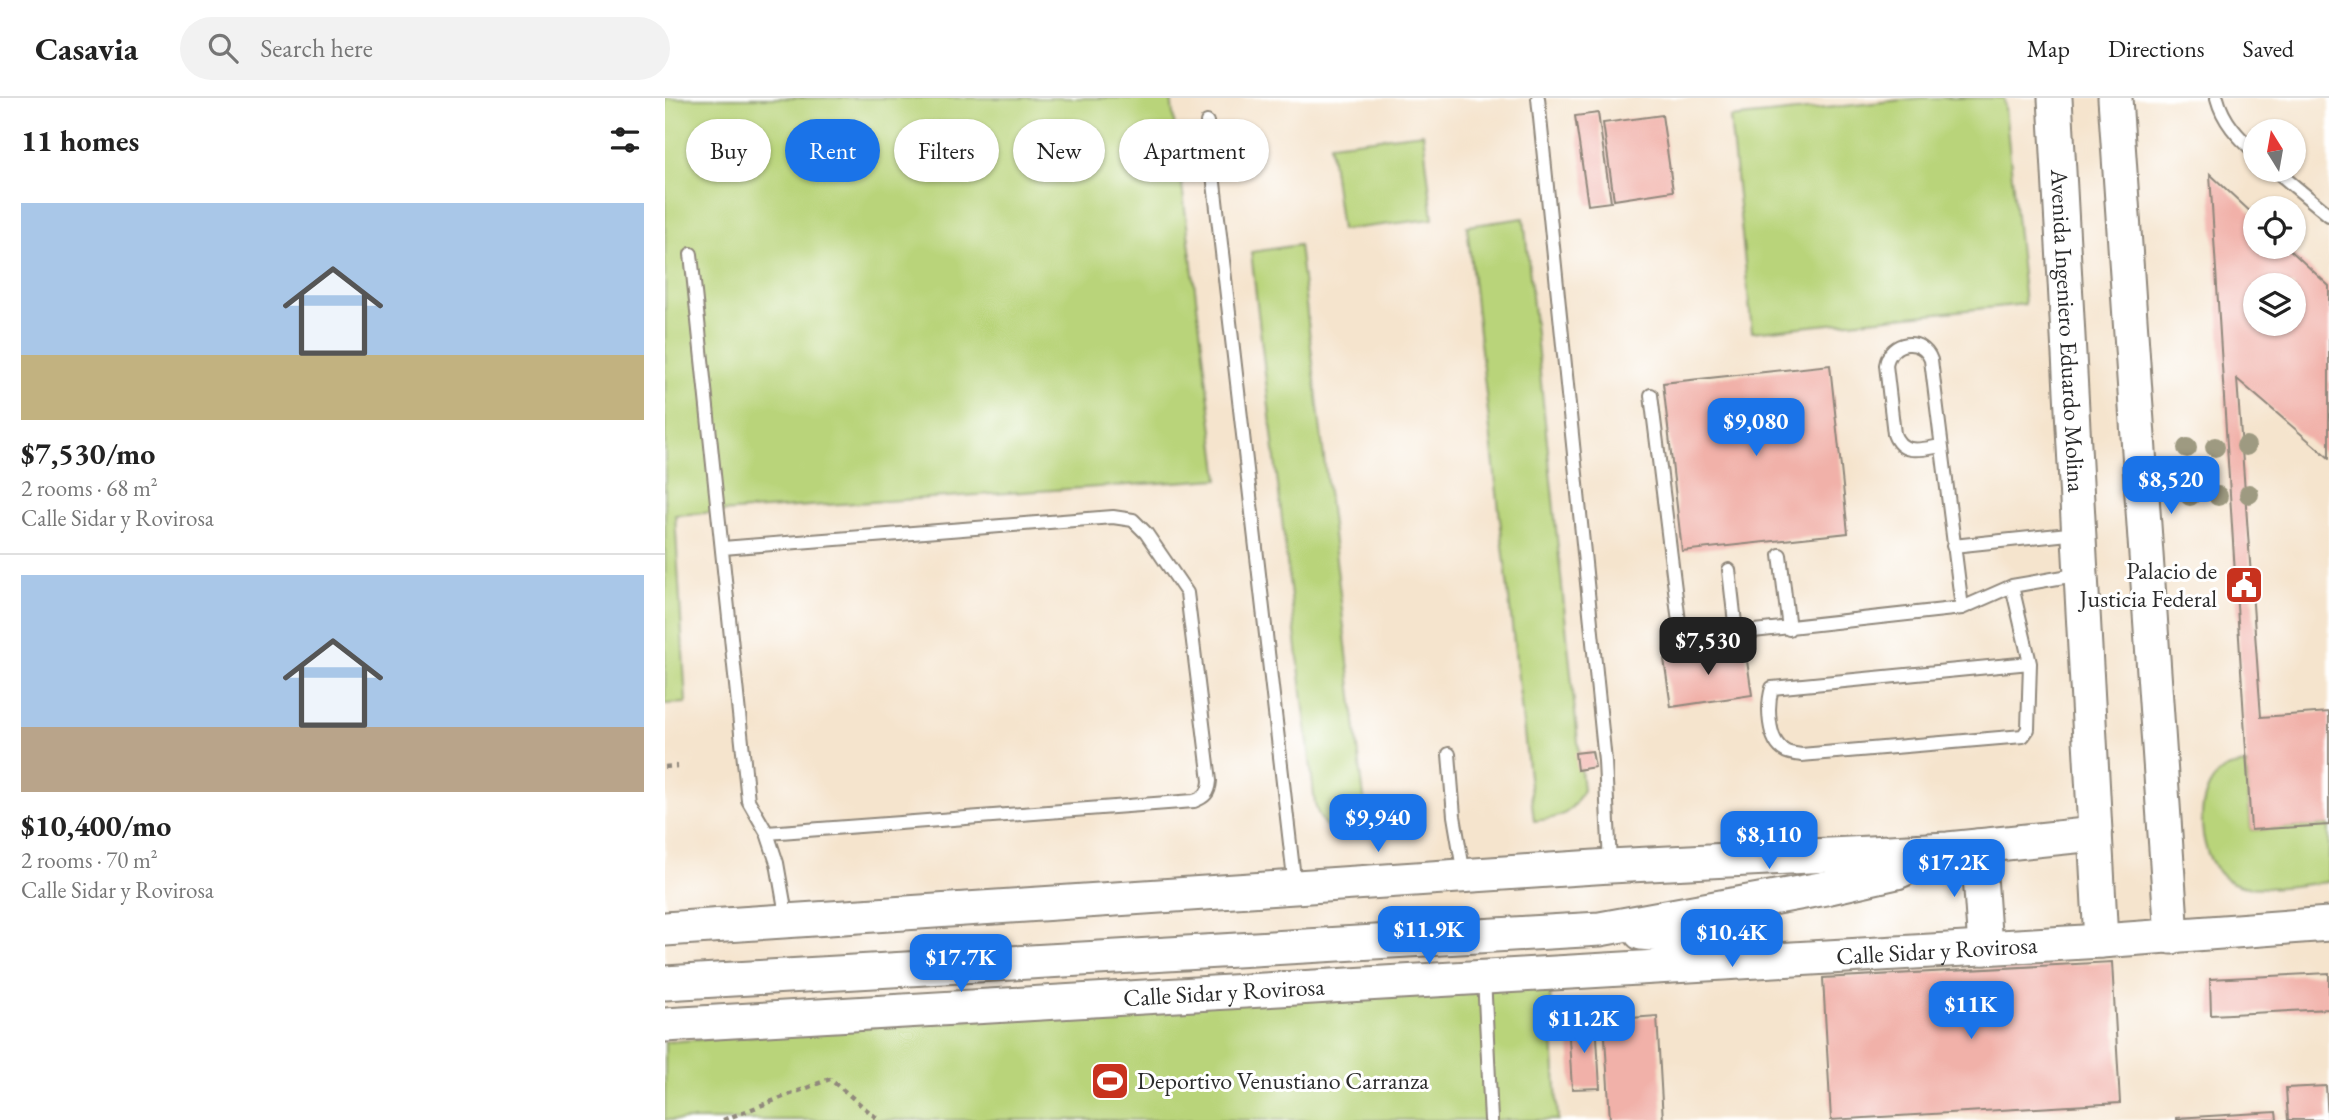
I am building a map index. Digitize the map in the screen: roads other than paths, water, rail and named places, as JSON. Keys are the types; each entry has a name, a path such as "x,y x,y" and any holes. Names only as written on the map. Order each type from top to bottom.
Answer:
{"street":[{"name":"Avenida Ingeniero Eduardo Molina","path":"2055,98 2101,941"},
{"path":"2115,98 2172,937"},
{"path":"665,929 1610,866 1963,848 2095,834"},
{"path":"1600,929 1826,888 1898,872 1963,848"},
{"path":"1963,848 1985,948"},
{"name":"Calle Sidar y Rovirosa","path":"665,1025 2172,937 2329,924"},
{"path":"1600,929 1869,954"},
{"name":"Calle Sidar y Rovirosa","path":"665,983 1600,929"}],"lane":[{"path":"1538,98 1605,761 1610,866"},
{"path":"2217,98 2236,135 2243,141"},
{"path":"1214,182 1296,887"},
{"path":"2290,182 2329,215"},
{"path":"691,254 748,800 767,833 777,863 787,920"},
{"path":"1941,446 1914,450 1905,449 1897,443 1886,365 1893,348 1921,346 1928,351 1931,360 1962,608"},
{"path":"1651,395 1679,622 1682,630 1690,636 1789,629 1962,608 2012,586 2081,574"},
{"path":"723,548 1113,517 1133,520 1146,533 1187,593 1207,761 1209,790 1203,798 1194,801 767,833"},
{"path":"1953,546 2079,533"},
{"path":"1780,555 1789,629"},
{"path":"1729,570 1736,632"},
{"path":"2012,586 2030,663 2028,729 2023,736 1801,755 1784,751 1773,738 1768,700 1772,688 2030,663"},
{"path":"1449,754 1454,816 1464,876"},
{"path":"1484,977 1491,1120"}],"place":[{"name":"Palacio de Justicia Federal","path":"2244,585"},
{"name":"Deportivo Venustiano Carranza","path":"1110,1081"}]}
